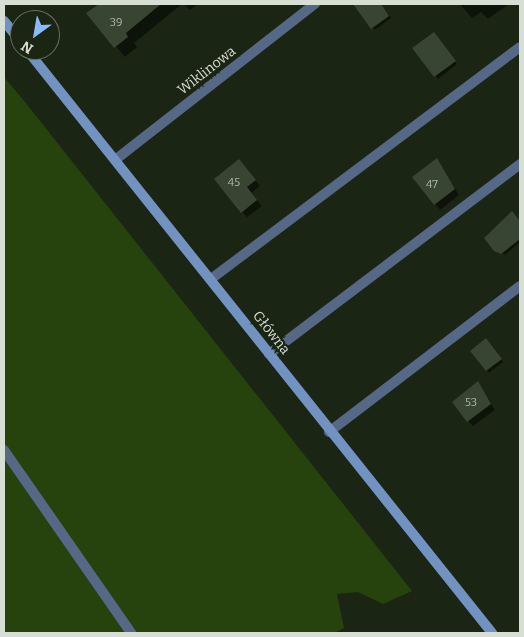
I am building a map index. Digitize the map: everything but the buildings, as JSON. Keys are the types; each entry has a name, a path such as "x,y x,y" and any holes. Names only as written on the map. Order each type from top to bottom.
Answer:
{"main road":[{"name":"Główna","path":"35,60 492,633"}],"street":[{"name":"Wiklinowa","path":"115,160 315,4"},
{"path":"211,279 520,47"},
{"path":"269,354 520,164"},
{"path":"330,432 520,286"},
{"path":"4,450 131,633"}],"green space":[{"path":"4,77 412,591 383,604 358,592 337,594 344,628 334,633 4,633"}]}
